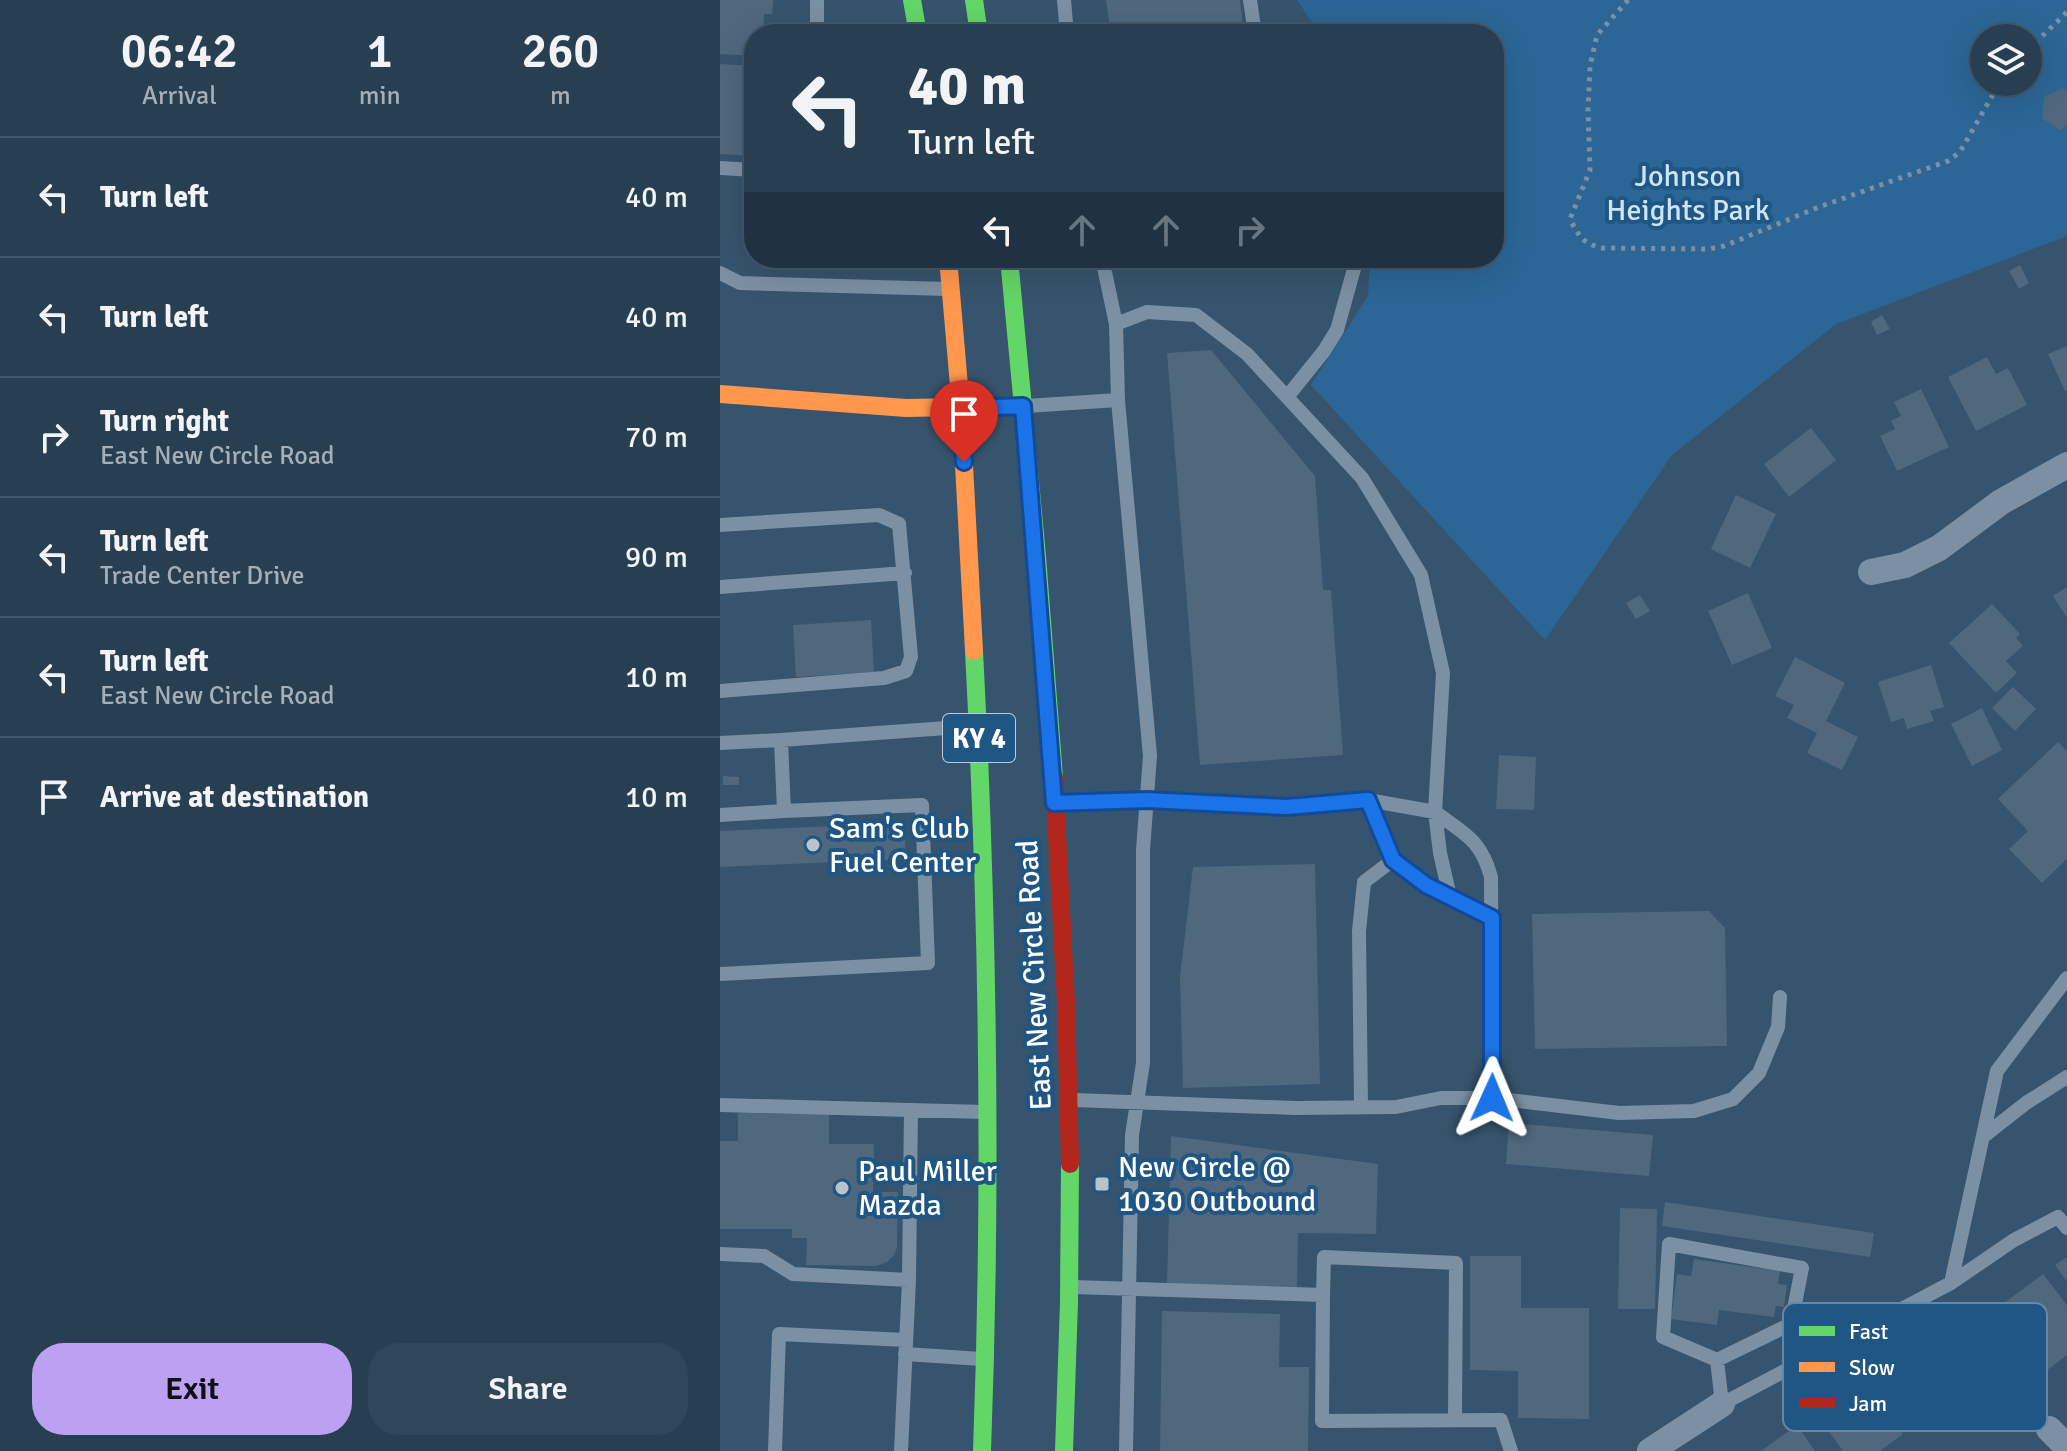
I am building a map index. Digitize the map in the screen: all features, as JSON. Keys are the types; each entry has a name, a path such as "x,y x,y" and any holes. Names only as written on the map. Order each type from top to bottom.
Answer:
{"main road":[{"path":"912,0 916,24"},
{"path":"974,0 978,24"},
{"name":"East New Circle Road","path":"949,268 960,408 985,872 988,1112 982,1451"},
{"name":"East New Circle Road","path":"1010,268 1062,912 1068,1100 1069,1287 1064,1451"},
{"path":"720,394 906,408 1023,406"}],"street":[{"path":"1871,572 1905,565 1939,548 2001,502 2067,465"},
{"path":"1650,1451 1722,1404"}],"lane":[{"path":"817,0 817,24"},
{"path":"1064,0 1066,24"},
{"path":"1250,0 1254,24"},
{"path":"720,168 744,169"},
{"path":"1104,268 1116,324 1118,400 1150,756 1143,850 1143,1063 1132,1135 1126,1451"},
{"path":"1287,397 1337,330 1354,268"},
{"path":"720,273 740,283 951,289"},
{"path":"1116,324 1147,312 1196,315 1247,354 1362,478 1421,575 1443,673 1435,812 1450,897"},
{"path":"1023,406 1118,400"},
{"path":"720,525 879,515 899,524 911,657 906,671 884,678 720,691"},
{"path":"720,587 905,573"},
{"path":"720,743 978,725"},
{"path":"781,740 784,811"},
{"path":"1054,803 1147,800 1287,807 1368,800 1435,812 1472,839 1485,854 1491,877 1492,1098"},
{"path":"1368,800 1393,860 1426,885 1492,918"},
{"path":"720,815 922,805 928,963 720,974"},
{"path":"1361,1107 1359,931 1364,882 1393,860"},
{"path":"1951,1283 1997,1071 2067,978"},
{"path":"1068,1100 1295,1108 1396,1107 1441,1098 1492,1098 1619,1113 1694,1111 1733,1099 1759,1073 1778,1027 1780,997"},
{"path":"1984,1136 2026,1103 2067,1077"},
{"path":"720,1105 988,1112"},
{"path":"901,1451 909,1280 911,1110"},
{"path":"1914,1303 1951,1283 2014,1240 2058,1217 2067,1228"},
{"path":"1783,1328 1717,1360 1663,1337 1669,1244 1802,1268 1795,1303"},
{"path":"720,1254 764,1256 793,1274 909,1280"},
{"path":"1455,1420 1456,1263 1324,1257 1322,1421 1501,1420 1511,1451"},
{"path":"1069,1287 1323,1295"},
{"path":"775,1451 779,1334 906,1347 986,1360"},
{"path":"1717,1360 1722,1404 1783,1372"}],"path":[{"path":"1628,0 1597,35 1590,66 1590,170 1570,219 1577,234 1588,245 1602,248 1709,249 1724,246 1819,207 1948,161 1960,152 1992,96"},
{"path":"2042,36 2067,12"}],"green space":[{"name":"Johnson Heights Park","path":"1297,0 2067,0 2067,236 1836,324 1672,455 1545,640 1311,385 1368,296 1369,268 1504,268 1504,24 1313,24"}],"building":[{"path":"720,0 773,0 772,14 764,14 764,24 744,24 744,55 720,54"},
{"path":"1106,0 1240,0 1243,24 1110,24"},
{"path":"720,64 744,65 744,155 720,154"},
{"path":"2063,88 2067,90 2067,126 2060,130 2042,118 2044,97"},
{"path":"2020,265 2029,283 2019,289 2009,271"},
{"path":"1882,315 1890,329 1877,335 1871,322"},
{"path":"2067,346 2067,391 2065,391 2048,354"},
{"path":"1211,350 1315,476 1323,590 1331,590 1343,755 1200,765 1167,353"},
{"path":"1987,357 1996,374 2008,368 2027,405 1976,431 1948,377"},
{"path":"1921,389 1949,447 1897,471 1880,436 1895,429 1891,421 1901,416 1894,402"},
{"path":"1811,428 1836,460 1789,497 1764,464"},
{"path":"1736,495 1776,514 1750,568 1711,549"},
{"path":"2067,587 2067,618 2053,596"},
{"path":"1748,593 1772,648 1732,665 1708,611"},
{"path":"1640,595 1650,611 1636,619 1626,603"},
{"path":"1992,604 2020,634 2016,638 2023,646 2006,661 2017,673 1996,693 1949,643"},
{"path":"871,620 874,672 796,677 793,625"},
{"path":"1795,657 1845,683 1826,721 1858,737 1842,770 1807,753 1817,733 1787,718 1794,705 1775,696"},
{"path":"1931,665 1944,707 1930,711 1934,721 1907,729 1904,718 1891,722 1878,682"},
{"path":"2013,687 2036,709 2015,731 1992,708"},
{"path":"1982,708 2002,750 1972,766 1951,724"},
{"path":"2058,742 2067,751 2067,859 2042,883 2009,849 2028,831 1998,799"},
{"path":"1499,755 1536,757 1534,810 1496,809"},
{"path":"723,776 739,777 739,785 723,785"},
{"name":"Sam's Club Fuel Center","path":"904,823 906,859 720,867 720,831"},
{"path":"1315,864 1320,1084 1183,1088 1180,977 1193,867"},
{"path":"1709,911 1725,928 1727,1046 1535,1049 1532,914"},
{"path":"738,1113 829,1114 829,1144 874,1144 873,1192 898,1192 897,1248 894,1255 877,1266 806,1265 807,1238 792,1238 792,1229 720,1229 720,1141 738,1141"},
{"path":"1509,1123 1653,1135 1649,1176 1506,1164"},
{"path":"1171,1136 1378,1164 1376,1234 1298,1233 1297,1287 1167,1284"},
{"path":"1665,1202 1874,1233 1870,1257 1662,1226"},
{"path":"1620,1208 1657,1209 1655,1309 1618,1309"},
{"path":"1470,1256 1521,1256 1521,1308 1589,1308 1589,1419 1518,1418 1518,1371 1470,1370"},
{"path":"2067,1257 2067,1282 2055,1265"},
{"path":"1694,1259 1780,1271 1778,1284 1787,1285 1785,1303 1783,1307 1776,1306 1774,1317 1719,1310 1717,1325 1671,1319 1677,1274 1691,1276"},
{"path":"2043,1274 2067,1305 2067,1355 2047,1370 2047,1303 2004,1303"},
{"path":"1162,1311 1280,1314 1279,1367 1309,1367 1308,1451 1160,1451"},
{"path":"1789,1431 1801,1431 1815,1451 1761,1451"},
{"path":"1828,1431 1901,1431 1903,1434 1880,1451 1843,1451"}],"traffic: fast":[{"path":"912,0 916,24"},
{"path":"974,0 978,24"},
{"path":"1010,268 1054,777"},
{"path":"974,651 983,851 987,1051 987,1251 982,1451"},
{"path":"1064,1451 1070,1164"}],"traffic: slow":[{"path":"949,268 961,409 974,651"},
{"path":"720,394 906,408 1023,406"}],"traffic: jam":[{"path":"1054,777 1066,1003 1070,1164"}],"place":[{"name":"Sam's Club Fuel Center","path":"813,845"},
{"name":"New Circle @ 1030 Outbound","path":"1102,1184"},
{"name":"Paul Miller Mazda","path":"842,1188"}],"route":[{"path":"964,462 960,408 1023,406 1054,803 1147,800 1287,807 1368,800 1393,860 1426,885 1492,918 1492,1098"}]}
